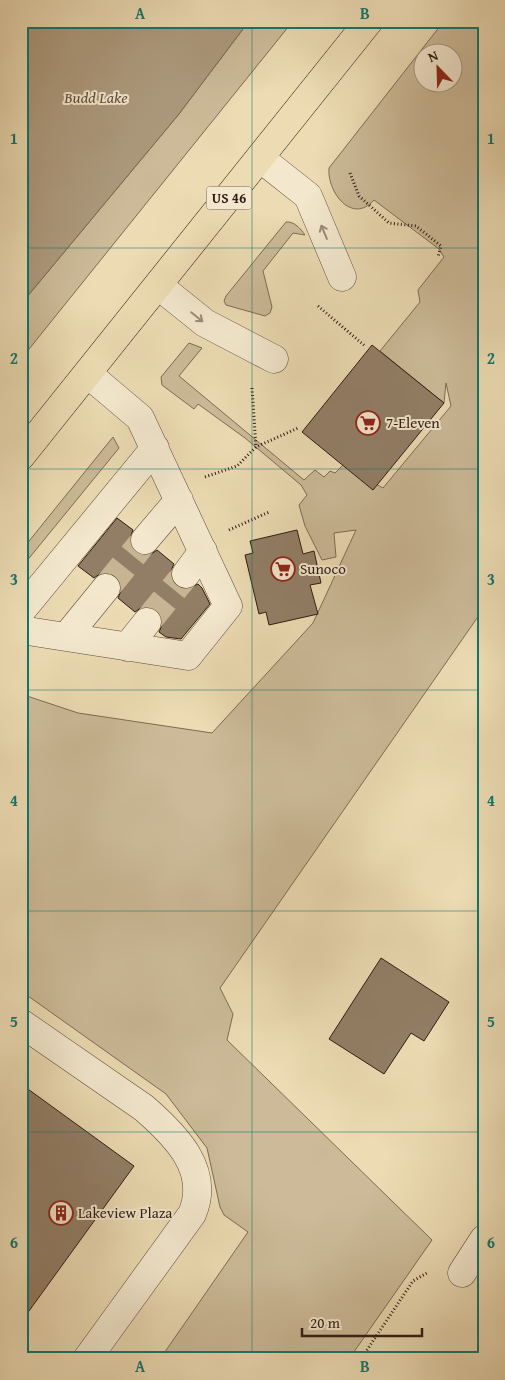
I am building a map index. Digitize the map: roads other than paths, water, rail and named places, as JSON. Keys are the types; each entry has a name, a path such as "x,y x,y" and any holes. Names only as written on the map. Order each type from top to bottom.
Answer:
{"main road":[{"name":"US 46","path":"21,456 159,286 369,21"}],"street":[{"path":"260,158 308,196 342,277"},
{"path":"159,286 205,323 274,359"},
{"path":"21,630 188,656 228,606 140,418 88,374"},
{"path":"21,611 155,448"},
{"path":"145,540 179,500"},
{"path":"186,574 201,547"},
{"path":"66,637 106,588"},
{"path":"128,647 147,622"},
{"path":"21,1023 144,1108 158,1120 184,1149 196,1178 199,1192 192,1214 86,1359"},
{"path":"462,1273 484,1240"}],"water":[{"name":"Budd Lake","path":"21,21 249,21 179,114 21,304"}],"tunnel":[{"path":"106,588 145,540"},
{"path":"147,622 186,574"}],"place":[{"name":"7-Eleven","path":"368,423"},
{"name":"Sunoco","path":"283,569"},
{"name":"Lakeview Plaza","path":"61,1213"}]}
